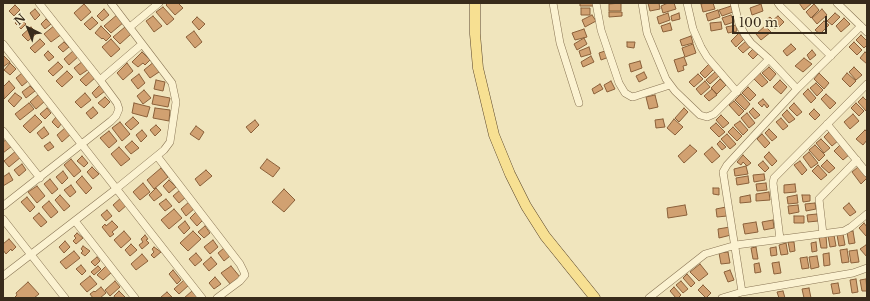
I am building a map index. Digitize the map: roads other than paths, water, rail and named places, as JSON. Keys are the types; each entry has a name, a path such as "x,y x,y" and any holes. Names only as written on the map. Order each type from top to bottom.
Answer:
{"main road":[{"path":"475,3 475,34 478,68 494,135 510,174 526,206 545,236 595,298"}],"street":[{"path":"3,206 111,121 119,110 117,103 100,80 39,3"},
{"path":"3,276 157,156 168,146 172,137 176,102 174,89 169,78 111,3"},
{"path":"130,27 159,3"},
{"path":"552,3 560,42 579,103"},
{"path":"596,3 601,30 619,83 625,93 632,97 670,85"},
{"path":"642,3 647,33 662,72 670,85 698,113 707,117 714,114 769,59"},
{"path":"687,3 693,29 701,47 707,57 737,92"},
{"path":"734,3 739,24 745,35 751,43 769,59 797,89"},
{"path":"778,3 831,56"},
{"path":"838,3 867,32"},
{"path":"742,292 736,245 723,172 727,165 797,89 861,26"},
{"path":"3,44 202,298"},
{"path":"100,80 142,44"},
{"path":"780,239 773,180 867,84"},
{"path":"827,124 867,173"},
{"path":"3,131 40,178"},
{"path":"157,156 243,268 244,275 240,281 217,298"},
{"path":"823,234 819,199 857,160"},
{"path":"650,298 705,254 736,245 847,230 867,214"},
{"path":"3,219 65,298"},
{"path":"75,221 135,298"},
{"path":"722,298 742,292 853,273 867,268"}]}
